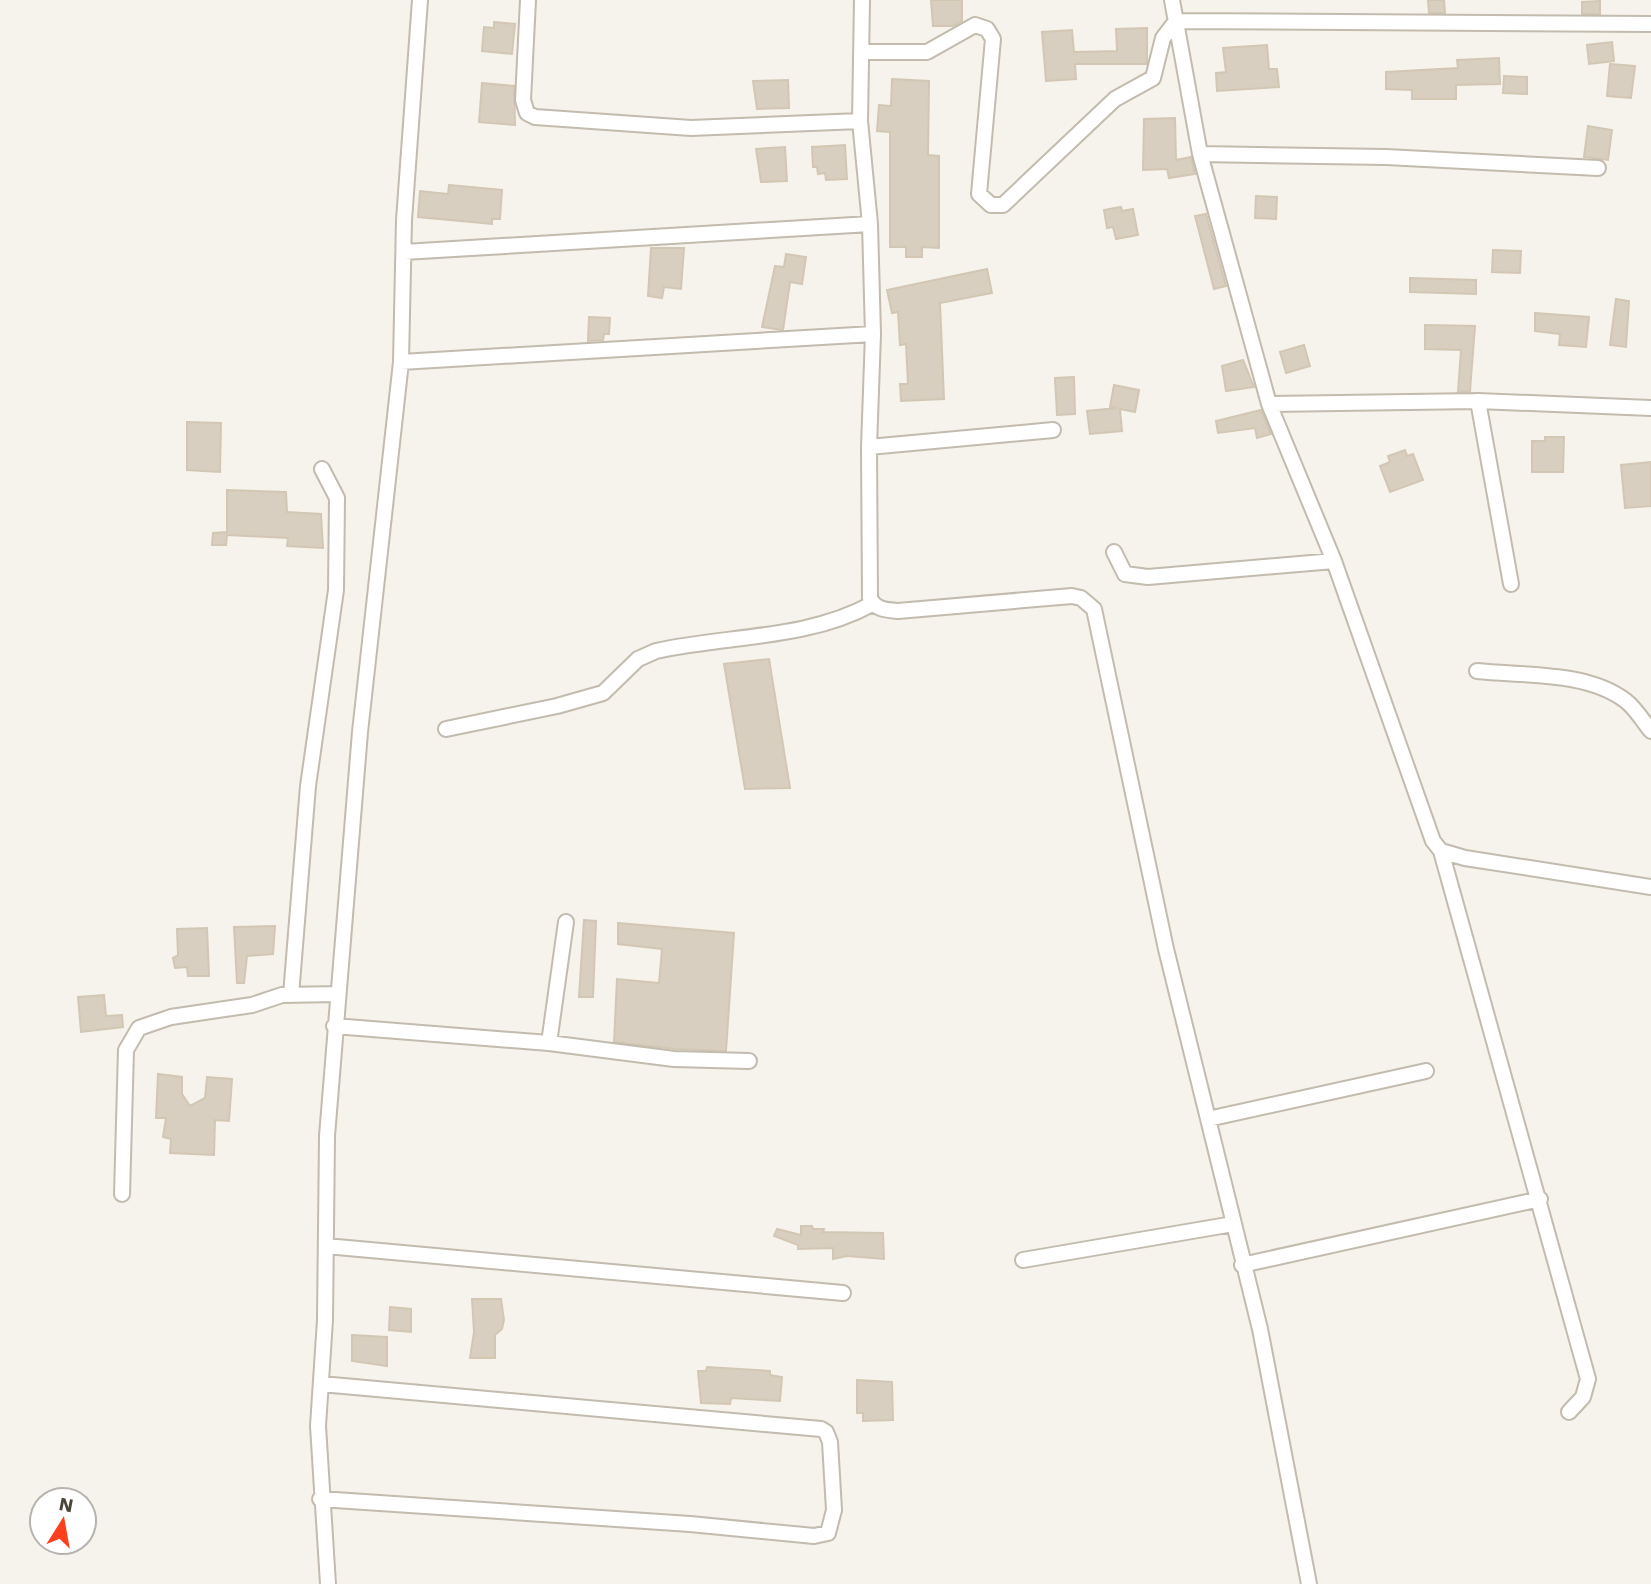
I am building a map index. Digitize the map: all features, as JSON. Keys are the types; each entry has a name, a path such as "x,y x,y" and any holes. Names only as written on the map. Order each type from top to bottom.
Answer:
{"street":[{"path":"328,1584 320,1499 318,1426 326,1246 327,1136 334,1026 369,643 401,362 404,251 420,0"},
{"path":"528,0 523,100 527,113 535,117 691,128 860,121"},
{"path":"862,0 860,121 870,224 873,334 869,447 869,593 873,604 882,609 898,611 1072,596 1081,598 1094,609 1166,949 1242,1265 1260,1329 1309,1584"},
{"path":"1172,0 1200,154 1269,404 1334,561 1422,816 1441,851 1540,1199 1588,1379 1583,1397 1569,1412"},
{"path":"861,52 927,52 966,28 975,25 987,29 993,39 979,194 990,205 1003,205 1115,99 1153,78 1163,38 1176,20"},
{"path":"1176,20 1651,24"},
{"path":"1200,154 1386,157 1598,168"},
{"path":"404,251 870,224"},
{"path":"401,362 873,334"},
{"path":"1269,404 1478,401 1651,408"},
{"path":"1478,401 1511,584"},
{"path":"869,447 1053,430"},
{"path":"291,995 308,786 336,590 337,498 322,469"},
{"path":"1114,552 1125,574 1148,577 1334,561"},
{"path":"446,729 558,706 603,693 638,659 656,651 783,633 857,612 873,604"},
{"path":"1477,671 1581,682 1607,690 1628,703 1651,731"},
{"path":"1441,851 1545,873 1651,887"},
{"path":"549,1043 566,922"},
{"path":"122,1194 124,1066 130,1038 139,1028 163,1019 252,1005 291,995 338,994"},
{"path":"334,1026 549,1043 674,1059 749,1061"},
{"path":"1208,1119 1426,1071"},
{"path":"1242,1265 1540,1199"},
{"path":"1023,1260 1233,1224"},
{"path":"326,1246 843,1293"},
{"path":"320,1499 690,1524 814,1536 828,1533 834,1510 830,1442 826,1432 821,1429 321,1384"}],"building":[{"path":"931,0 962,0 962,21 953,26 933,26"},
{"path":"1428,0 1444,0 1445,13 1429,13"},
{"path":"1600,1 1600,14 1582,14 1582,2"},
{"path":"494,22 515,24 512,54 482,51 484,27 494,28"},
{"path":"1147,28 1147,64 1075,64 1076,79 1046,81 1042,32 1072,30 1074,52 1117,51 1116,29"},
{"path":"1612,42 1614,61 1589,64 1587,45"},
{"path":"1267,45 1269,69 1277,69 1279,87 1217,91 1216,73 1226,72 1223,48"},
{"path":"1499,58 1500,84 1456,85 1456,99 1412,99 1412,90 1386,89 1386,72 1458,68 1457,60"},
{"path":"1610,64 1635,66 1631,98 1607,96"},
{"path":"1504,76 1527,77 1527,94 1503,93"},
{"path":"892,79 929,81 928,155 939,156 939,248 922,247 922,257 906,257 906,247 890,247 890,132 877,131 879,105 891,106"},
{"path":"788,80 789,108 757,109 753,81"},
{"path":"482,83 514,86 515,125 479,122"},
{"path":"1175,118 1176,160 1191,157 1195,174 1169,178 1167,169 1143,170 1144,119"},
{"path":"1588,126 1612,130 1608,160 1584,157"},
{"path":"845,145 847,179 826,180 825,173 818,174 817,167 813,167 812,147"},
{"path":"785,147 787,181 761,182 756,149"},
{"path":"449,185 502,190 500,219 492,219 492,224 418,217 420,191 448,194"},
{"path":"1256,196 1277,197 1276,219 1255,218"},
{"path":"1121,207 1122,211 1133,209 1138,235 1116,239 1113,227 1107,228 1104,210"},
{"path":"1206,214 1226,286 1214,289 1195,216"},
{"path":"651,248 684,248 681,289 664,287 662,298 648,296"},
{"path":"1493,250 1521,251 1520,273 1492,272"},
{"path":"786,254 806,257 802,284 790,282 783,330 762,327 775,266 784,267"},
{"path":"987,269 992,293 940,303 944,399 901,401 900,384 908,384 906,344 900,345 898,312 892,313 887,290"},
{"path":"1410,278 1476,280 1476,294 1410,292"},
{"path":"1616,299 1629,301 1626,347 1610,345"},
{"path":"1535,313 1589,317 1586,347 1559,345 1560,334 1535,331"},
{"path":"589,317 610,318 609,334 604,334 603,340 588,341"},
{"path":"1425,325 1475,326 1470,391 1458,392 1461,350 1425,349"},
{"path":"1304,345 1310,366 1286,373 1280,352"},
{"path":"1243,360 1254,387 1226,391 1222,366"},
{"path":"1074,377 1075,414 1057,415 1055,378"},
{"path":"1114,385 1139,390 1135,412 1120,409 1122,431 1090,434 1087,411 1117,408 1110,407"},
{"path":"1261,410 1271,434 1257,438 1255,428 1218,433 1216,421"},
{"path":"187,422 221,423 220,472 187,470"},
{"path":"1545,437 1564,437 1563,472 1532,472 1532,441 1545,441"},
{"path":"1405,450 1407,456 1413,454 1423,480 1390,492 1380,466 1390,462 1388,456"},
{"path":"1651,462 1651,506 1625,508 1621,465"},
{"path":"227,490 286,492 287,512 321,514 323,548 287,546 288,538 227,535 226,545 212,545 213,533 227,532"},
{"path":"769,659 790,788 745,789 724,664"},
{"path":"584,920 596,921 593,997 579,997"},
{"path":"618,923 734,933 726,1051 614,1042 617,979 659,983 662,949 618,944"},
{"path":"275,926 273,954 247,956 244,983 237,983 234,927"},
{"path":"207,928 209,976 188,976 187,967 175,968 173,958 178,955 177,929"},
{"path":"104,995 106,1016 122,1015 123,1027 81,1032 78,997"},
{"path":"158,1074 182,1077 182,1094 190,1106 205,1098 207,1077 232,1079 229,1121 215,1120 214,1155 170,1153 171,1139 163,1137 166,1118 156,1118"},
{"path":"801,1226 824,1229 823,1232 883,1233 884,1259 847,1256 833,1259 833,1248 798,1249 798,1245 774,1236 777,1229 801,1235"},
{"path":"472,1299 501,1299 504,1320 502,1329 495,1335 495,1358 470,1358 474,1332"},
{"path":"390,1307 411,1309 411,1332 389,1330"},
{"path":"352,1335 387,1337 387,1366 352,1361"},
{"path":"707,1367 770,1371 770,1375 782,1377 780,1401 731,1398 730,1404 701,1403 698,1371 706,1371"},
{"path":"857,1380 892,1382 893,1420 863,1421 863,1413 857,1413"}]}
